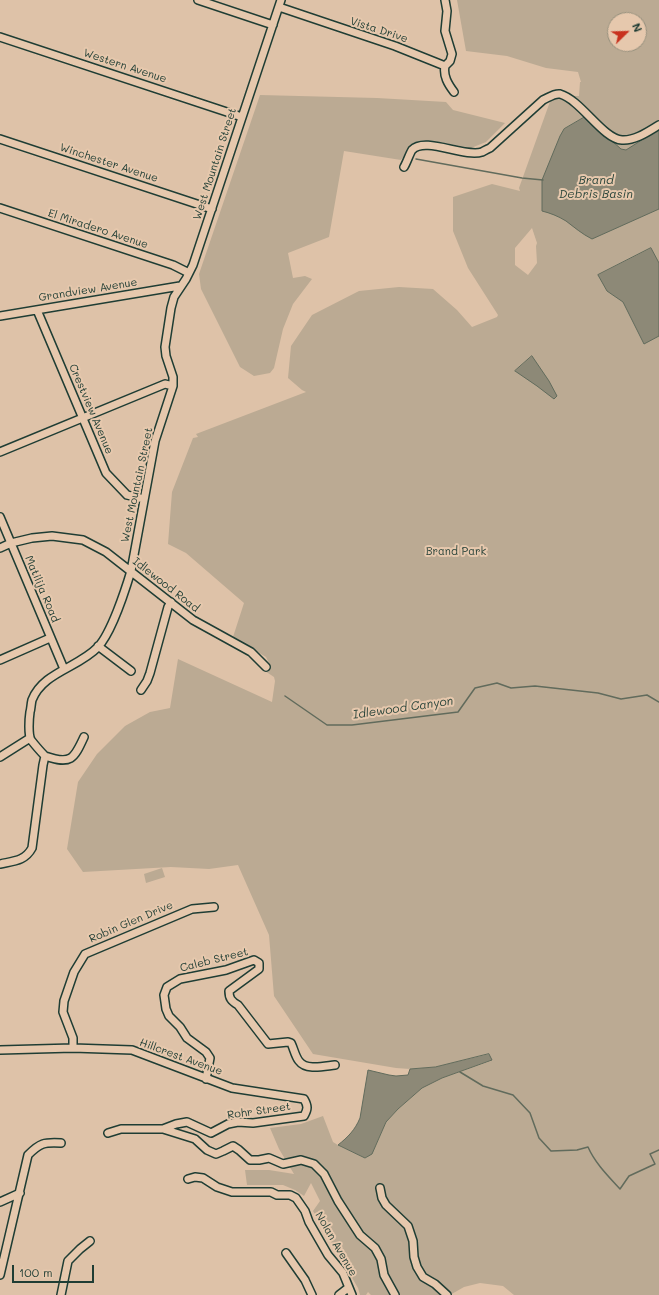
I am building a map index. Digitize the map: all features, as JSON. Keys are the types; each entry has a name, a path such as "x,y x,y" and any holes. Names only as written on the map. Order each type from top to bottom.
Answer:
{"street":[{"path":"198,0 273,25"},
{"path":"445,0 447,11 444,31 452,54 450,61 445,66 444,70 446,79 454,92"},
{"name":"West Mountain Street","path":"30,738 29,719 32,700 42,684 64,669 81,660 98,646 111,625 131,571 155,441 173,386 173,378 166,356 165,347 174,296 193,265 280,4"},
{"name":"Vista Drive","path":"280,4 445,66"},
{"name":"Western Avenue","path":"0,37 242,117"},
{"path":"404,167 412,151 418,146 430,145 472,153 481,152 490,148 543,100 552,95 560,94 575,103 615,139 624,140 633,138 659,125"},
{"name":"Winchester Avenue","path":"0,139 212,209"},
{"name":"El Miradero Avenue","path":"0,208 173,265 189,273"},
{"name":"Grandview Avenue","path":"0,316 180,286"},
{"name":"Crestview Avenue","path":"37,310 106,473 127,495 144,499"},
{"path":"0,452 165,384 173,386"},
{"name":"Matilija Road","path":"0,517 64,669"},
{"name":"Idlewood Road","path":"0,548 11,543 32,538 52,536 83,540 106,552 193,620 250,652 266,667"},
{"path":"141,690 150,673 168,606 171,602"},
{"path":"0,660 50,638"},
{"path":"98,646 131,671"},
{"path":"0,757 30,738 45,756 54,759 68,760 73,757 84,737"},
{"path":"0,864 22,859 29,855 32,848 42,766 45,756"},
{"name":"Robin Glen Drive","path":"74,1048 73,1038 63,1012 64,1001 74,972 85,954 192,909 214,907"},
{"name":"Caleb Street","path":"206,1079 210,1058 206,1052 187,1038 180,1027 169,1016 166,1009 164,995 167,987 180,979 226,970 254,960 259,963 259,969 229,991 229,997 232,1002 238,1005 268,1044 288,1042 291,1044 298,1060 302,1065 314,1067 335,1065"},
{"name":"Hillcrest Avenue","path":"0,1050 74,1048 132,1050 232,1088 304,1099"},
{"name":"Rohr Street","path":"108,1133 121,1129 163,1129 187,1122 211,1133 228,1124 238,1122 253,1123 304,1116 308,1106 304,1099"},
{"path":"163,1129 195,1139 207,1150 216,1154 233,1146 250,1160 270,1158 283,1164 301,1160 314,1164 324,1174 338,1201 360,1235 375,1248 381,1259 384,1276 396,1295"},
{"path":"0,1275 28,1155 36,1146 46,1142 61,1142"},
{"name":"Nolan Avenue","path":"188,1179 199,1177 218,1187 232,1192 271,1192 277,1195 290,1195 296,1198 305,1211 328,1255 343,1273 350,1292"},
{"path":"380,1188 382,1198 386,1205 408,1226 413,1241 414,1257 417,1267 423,1277 435,1284 447,1295"},
{"path":"0,1202 20,1193"},
{"path":"60,1295 68,1261 90,1241"},
{"path":"286,1253 305,1280 312,1295"},
{"path":"339,1295 350,1292"}],"green space":[{"name":"Brand Park","path":"457,0 659,0 659,1295 514,1295 503,1286 480,1283 464,1287 450,1295 371,1295 368,1292 366,1295 360,1295 358,1288 313,1211 320,1201 311,1183 304,1196 283,1185 247,1185 245,1170 269,1170 294,1174 279,1149 270,1128 301,1124 323,1116 333,1142 366,1158 376,1145 386,1122 398,1109 422,1088 442,1078 491,1061 489,1054 435,1067 410,1069 313,1054 274,996 269,935 238,865 209,869 171,867 83,872 67,849 78,782 97,754 125,726 150,712 170,708 178,659 272,702 275,681 274,677 265,671 270,665 266,657 233,637 244,603 186,553 168,544 172,492 193,438 198,437 196,434 306,392 288,378 291,346 312,315 359,291 399,287 433,289 457,310 472,327 497,317 498,315 468,268 453,231 453,197 492,184 520,191 519,188 552,96 579,96 581,82 578,72 546,68 507,56 466,51","holes":["532,228 537,243 537,263 528,275 515,265 515,248"]},
{"path":"260,95 377,98 446,102 453,110 505,123 486,142 471,148 434,141 412,145 401,160 344,151 329,237 288,253 293,278 305,276 312,279 293,304 283,329 274,368 270,373 254,376 240,367 201,289 199,274"},
{"path":"162,868 165,877 146,883 144,874"}],"water":[{"name":"Brand Debris Basin","path":"585,117 621,149 626,150 659,129 659,209 592,239 581,233 563,219 542,211 542,180 560,136 564,129"},
{"path":"651,248 659,263 659,336 644,344 623,302 607,291 598,275"},
{"path":"532,356 557,396 554,399 515,371"},
{"path":"489,1054 492,1060 442,1078 422,1088 398,1109 386,1122 372,1154 365,1158 338,1145 351,1133 360,1118 368,1070 396,1076 408,1075 410,1069 435,1067"}],"waterway":[{"path":"416,159 522,178 543,180"},
{"name":"Idlewood Canyon","path":"285,696 327,725 352,725 458,712 475,688 497,683 511,688 535,686 598,693 621,699 647,695 659,702"},
{"path":"460,1072 483,1086 513,1095 530,1113 539,1138 551,1151 577,1150 588,1147 598,1164 620,1189 629,1176 655,1164 650,1154 659,1150"}]}
